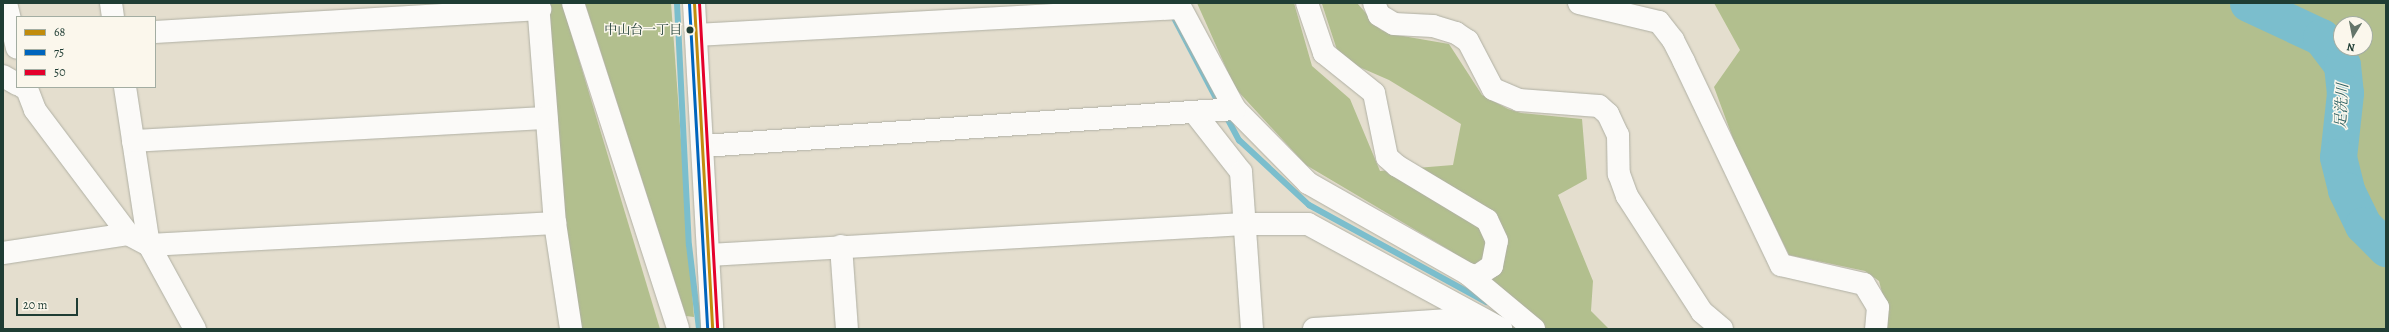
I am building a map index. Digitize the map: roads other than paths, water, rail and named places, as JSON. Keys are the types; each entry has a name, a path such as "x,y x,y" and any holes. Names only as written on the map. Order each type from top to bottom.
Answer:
{"street":[{"path":"6,3 16,44"},
{"path":"111,3 113,16"},
{"path":"573,3 678,329"},
{"path":"694,3 712,329"},
{"path":"1307,3 1324,53 1374,93 1387,157 1397,166 1487,220 1497,241 1492,266 1477,276 1468,274"},
{"path":"1374,3 1379,14 1394,24 1433,26 1456,33 1468,41 1493,89 1519,100 1600,106 1608,114 1618,135 1619,174 1627,196 1702,312 1722,329"},
{"path":"1579,3 1659,22 1682,57 1781,265 1864,284 1878,307 1876,329"},
{"path":"696,35 1179,5 1235,110 1308,183 1468,274 1534,329"},
{"path":"156,32 539,6 546,118 556,223 572,329"},
{"path":"3,76 16,83"},
{"path":"24,88 35,110 128,234 149,245 556,223"},
{"path":"125,88 149,245 195,329"},
{"path":"703,146 1235,110"},
{"path":"1194,112 1241,172 1252,329"},
{"path":"133,141 546,118"},
{"path":"709,255 841,246 1244,224 1308,224 1501,329"},
{"path":"3,253 128,234"},
{"path":"841,246 847,329"},
{"path":"1314,329 1479,318"}],"waterway":[{"path":"677,3 689,245 699,329"},
{"name":"足洗川","path":"2248,3 2321,37 2342,65 2345,93 2338,157 2346,190 2363,225 2386,248"},
{"path":"1172,14 1220,106"},
{"path":"1225,114 1239,140 1309,205 1486,302"}],"place":[{"name":"中山台一丁目","path":"690,30"}]}
